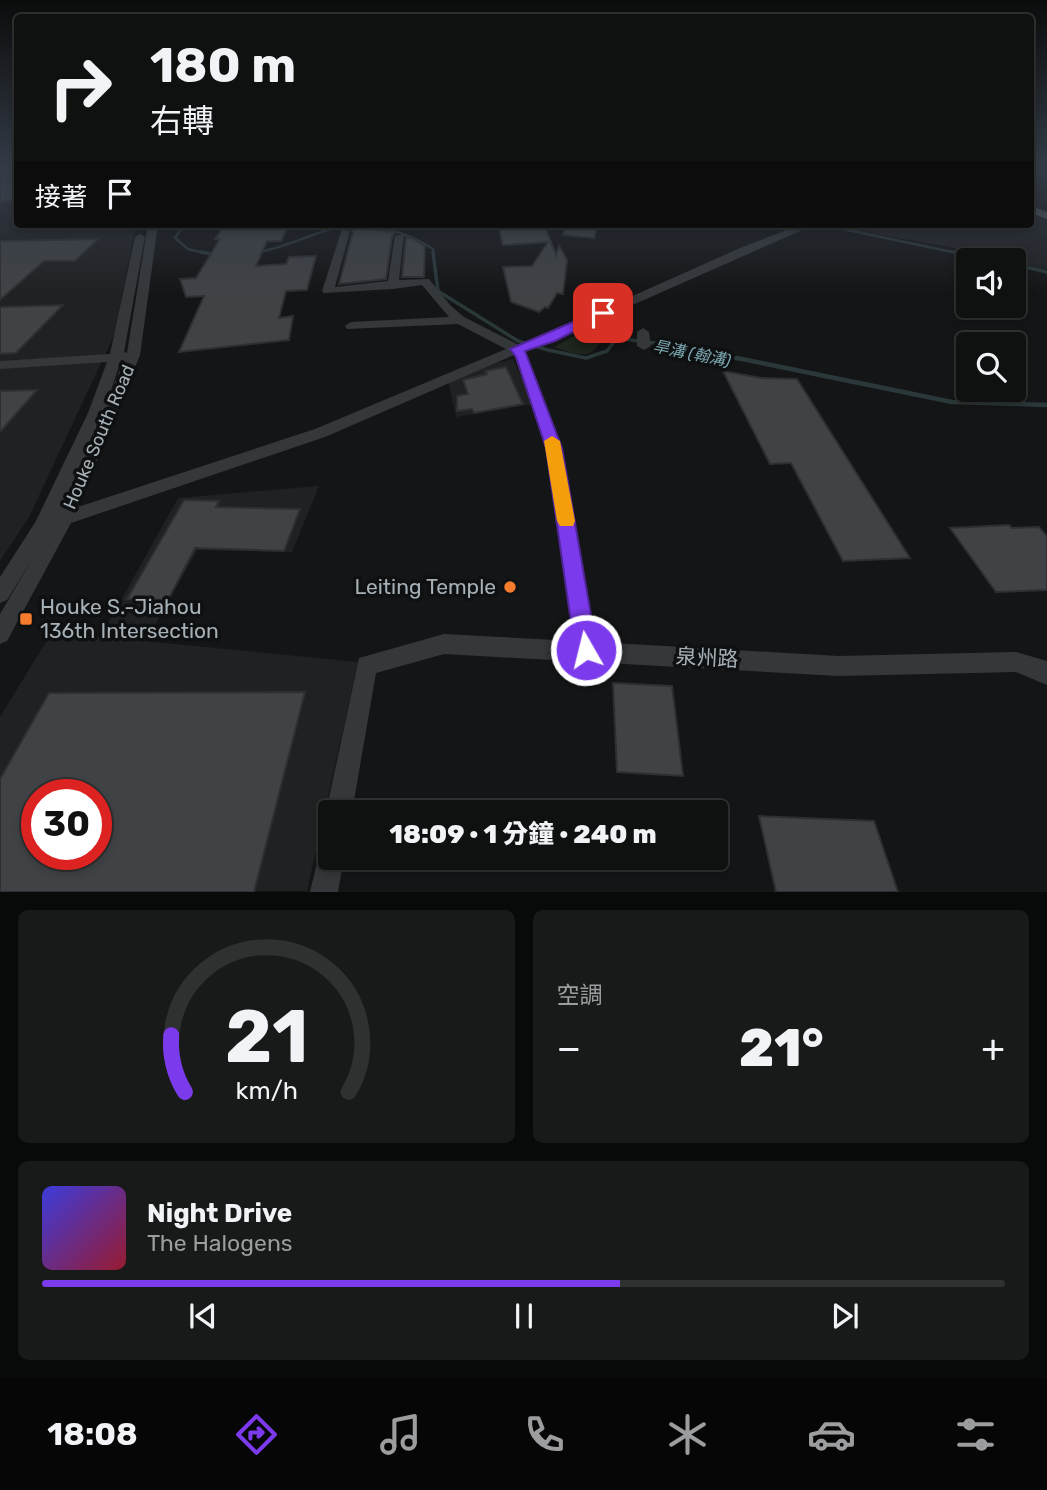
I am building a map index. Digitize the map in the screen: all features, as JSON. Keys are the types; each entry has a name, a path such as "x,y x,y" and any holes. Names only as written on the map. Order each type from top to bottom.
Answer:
{"street":[{"name":"Houke South Road","path":"0,594 43,525 95,413 116,357 141,228"},
{"name":"Houke South Road","path":"0,634 64,519 133,355 152,228"},
{"path":"43,525 320,433 528,347 719,261 801,228"},
{"path":"345,231 328,291 425,281 447,309 460,320 528,347"},
{"path":"394,286 400,236"},
{"path":"351,326 460,320"},
{"path":"528,347 522,357 554,448 586,650"},
{"path":"0,365 133,355"},
{"name":"泉州路","path":"341,800 367,665 444,644 838,666 1016,662 1038,668 1047,674"},
{"path":"324,891 328,870"}],"shaded area":[{"path":"0,211 14,211 14,228 135,228 115,333 29,517 0,561"},
{"path":"1034,214 1047,220 1047,270 1026,265 1026,248 956,249 843,228 1034,228"},
{"path":"603,320 617,328 593,351 579,354 554,347"},
{"path":"513,359 533,404 456,417 448,381 480,367"},
{"path":"319,486 292,552 197,550 154,627 106,627 178,498"},
{"path":"52,632 358,662 327,800 318,800 318,842 307,891 0,891 0,717"}],"building":[{"path":"222,228 287,228 281,241 267,241 256,266 286,264 289,257 316,256 307,290 286,291 279,318 293,316 289,340 179,352 204,296 186,297 180,279 196,278 220,239 215,239"},
{"path":"350,228 396,232 392,236 386,279 339,284 353,232"},
{"path":"499,228 546,228 556,255 559,246 567,260 563,294 557,293 548,308 545,307 539,312 511,302 503,267 532,266 548,242 503,245"},
{"path":"566,228 597,228 594,238 563,235"},
{"path":"406,238 412,238 425,246 424,277 402,277"},
{"path":"98,239 75,261 44,261 0,300 0,241"},
{"path":"63,305 16,353 0,354 0,307"},
{"path":"506,367 523,404 474,413 472,409 457,411 457,396 468,394 463,380 487,374 485,371"},
{"path":"723,371 761,378 797,379 910,558 843,561 791,463 770,464"},
{"path":"37,390 0,432 0,391"},
{"path":"184,500 219,501 216,507 300,509 284,551 195,548 168,600 127,599"},
{"path":"1009,525 1012,528 1039,527 1047,536 1047,590 996,592 950,528"},
{"path":"613,683 672,686 683,776 617,772"},
{"path":"305,692 254,892 0,892 0,779 49,693"},
{"path":"759,816 874,821 898,892 776,892"}],"waterway":[{"name":"旱溝 (翰溝)","path":"181,228 175,238 188,249 209,254"},
{"name":"旱溝 (翰溝)","path":"259,252 335,228"},
{"name":"旱溝 (翰溝)","path":"383,228 412,238 433,249 434,254"},
{"path":"838,228 956,253"},
{"name":"旱溝 (翰溝)","path":"201,252 216,255"},
{"name":"旱溝 (翰溝)","path":"433,252 438,291 518,341 586,358 607,351 617,338 676,346 745,360"},
{"path":"1026,267 1047,272"},
{"name":"旱溝 (翰溝)","path":"737,358 952,402 1047,405"}],"slow traffic":[{"path":"552,441 566,521"}],"place":[{"name":"Leiting Temple","path":"510,587"},
{"name":"Houke S.-Jiahou 136th Intersection","path":"26,619"}],"route":[{"path":"586,650 554,448 517,349 528,348 603,313"}]}
